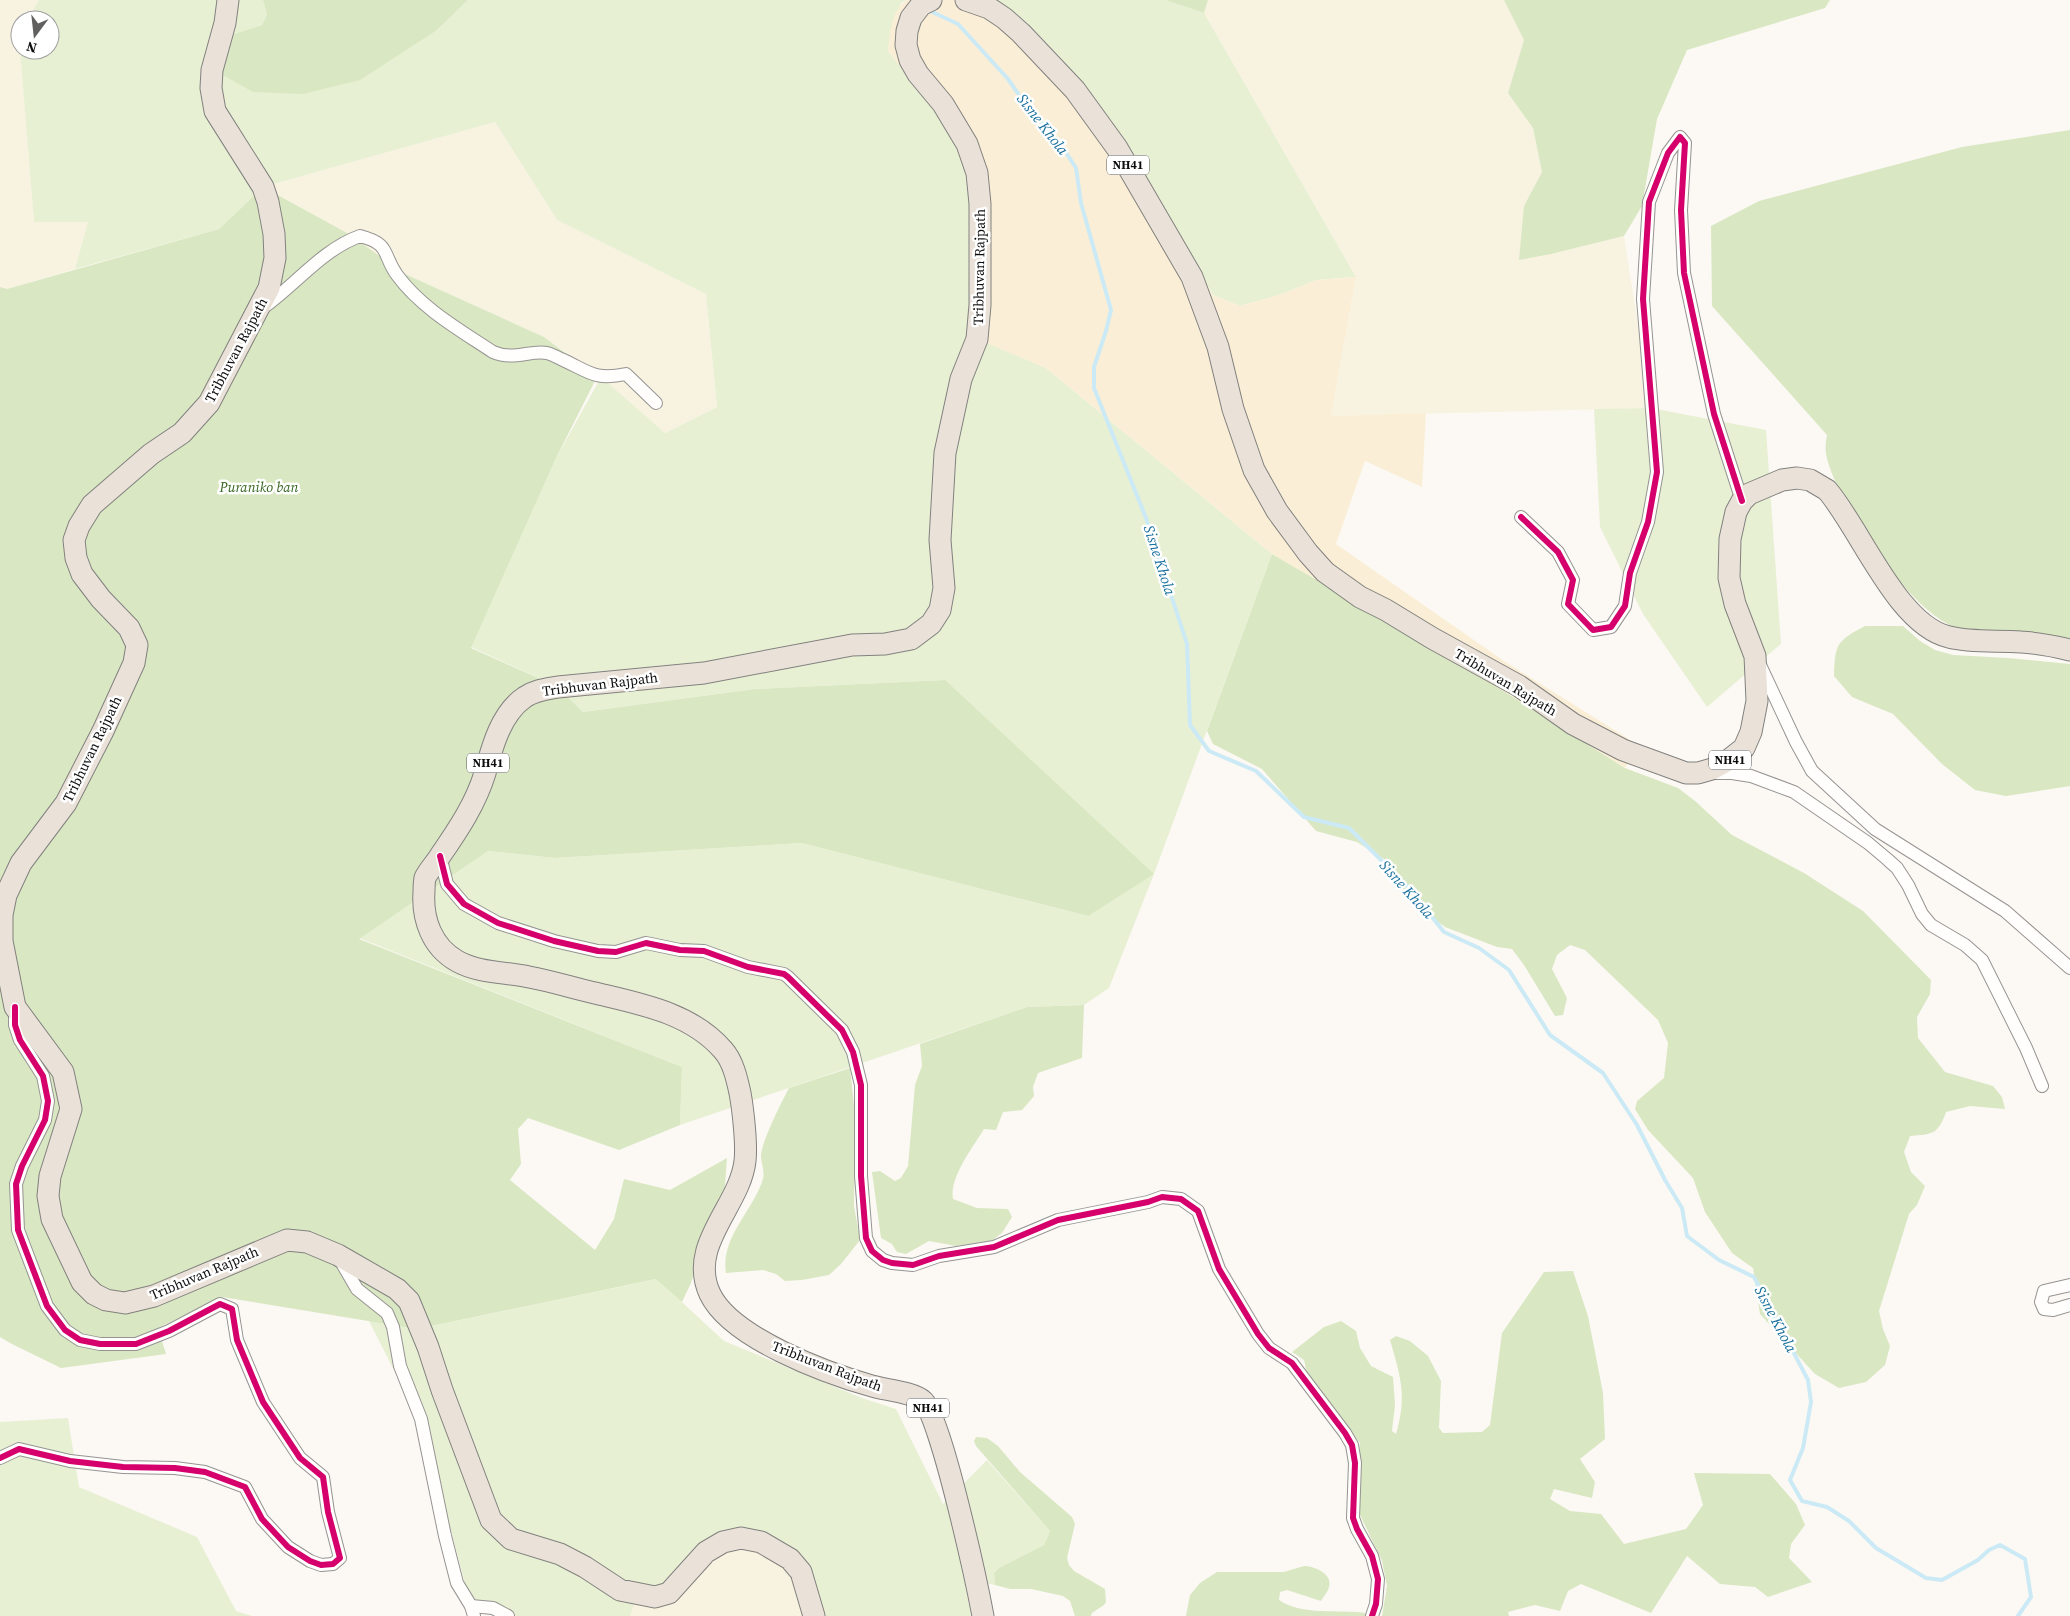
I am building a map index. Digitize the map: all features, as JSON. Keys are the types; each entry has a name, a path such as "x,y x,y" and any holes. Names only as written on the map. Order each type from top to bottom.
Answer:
{"highway":[{"name":"Tribhuvan Rajpath","path":"228,0 225,23 212,70 211,88 215,111 263,187 274,234 275,258 269,288 209,403 182,433 151,454 92,505 78,526 74,540 76,558 82,574 101,599 129,628 137,645 134,663 85,768 66,803 21,863 6,896 2,915 2,941 16,1007 63,1072 70,1109 50,1176 48,1196 52,1219 82,1282 94,1294 106,1300 125,1303 154,1296 287,1240 307,1242 338,1255 397,1289 409,1301 428,1346 442,1390 491,1520 511,1539 560,1554 585,1566 620,1590 655,1597 669,1593 706,1552 723,1542 741,1538 761,1542 790,1559 801,1572 814,1616"},
{"name":"Tribhuvan Rajpath","path":"931,0 921,4 911,18 907,31 906,45 910,60 918,74 943,104 968,144 977,173 980,204 980,305 977,339 961,379 946,453 940,540 944,588 940,610 931,624 912,639 885,644 852,645 704,673 558,687 535,692 524,698 511,711 494,740 479,794 425,878 422,909 429,930 441,949 457,961 476,968 547,981 679,1016 707,1035 726,1052 737,1078 742,1104 745,1162 736,1190 712,1236 706,1255 705,1273 708,1290 718,1308 748,1332 766,1343 798,1358 862,1383 917,1397 926,1403 943,1448 983,1616"},
{"name":"Tribhuvan Rajpath","path":"966,0 988,8 1004,18 1021,33 1075,90 1117,148 1148,198 1192,277 1218,347 1233,409 1254,470 1267,495 1288,526 1325,572 1360,597 1518,686 1573,724 1646,760 1686,773 1698,773"},
{"path":"1742,501 1749,494 1782,480 1804,478 1816,482 1832,496 1898,596 1927,626 1948,637 2022,642 2070,650"},
{"name":"NH41","path":"1698,773 1726,762 1744,748 1751,732 1757,701 1755,656 1735,604 1730,578 1730,538 1736,512 1742,501"}],"street":[{"path":"1521,517 1558,552 1573,580 1568,604 1593,630 1611,627 1625,606 1630,574 1648,522 1656,472 1643,299 1649,202 1668,153 1680,137 1685,144 1681,210 1684,273 1714,414 1742,501"},
{"path":"256,313 278,298 336,247 360,236 374,240 386,252 396,273 422,302 441,318 494,352 502,356 546,353 591,375 613,377 626,374 656,403"},
{"path":"1755,656 1812,771 1875,829 2005,911 2070,968"},
{"path":"1698,773 1732,773 1751,776 1794,792 1868,842 1897,868 1908,885 1922,914 1931,925 1966,945 1982,960 2026,1048 2042,1086"},
{"path":"1868,842 1875,838 1875,829"},
{"path":"440,856 447,884 464,904 498,923 554,941 598,951 616,952 646,943 680,950 704,951 748,967 784,974 788,977 842,1030 853,1052 861,1084 861,1176 866,1238 872,1251 883,1260 913,1265 939,1256 994,1246 1058,1220 1162,1198 1180,1199 1195,1207 1202,1217 1219,1269 1258,1334 1269,1348 1292,1362 1331,1412 1352,1445 1355,1463 1353,1518 1357,1530 1372,1556 1378,1579 1376,1604 1372,1616"},
{"path":"0,1458 20,1449 70,1462 123,1467 175,1468 205,1472 245,1487 262,1519 288,1547 310,1561 321,1565 333,1564 340,1558 328,1512 323,1477 300,1458 263,1402 237,1340 232,1309 220,1304 170,1331 136,1344 100,1344 80,1340 65,1330 47,1306 18,1230 16,1184 22,1166 45,1120 48,1101 42,1076 20,1040 15,1025 16,1007"},
{"path":"338,1255 357,1289 387,1313 393,1327 400,1366 421,1419 445,1536 457,1583 473,1611 493,1608 508,1616"},
{"path":"2070,1285 2044,1291 2041,1302 2044,1309 2053,1310 2070,1305"}],"shaded area":[{"path":"0,0 39,0 33,10 10,10 10,60 21,60 34,222 89,222 75,269 7,289 0,287"},
{"path":"1208,0 1504,0 1524,40 1508,93 1533,128 1542,172 1524,206 1551,254 1624,236 1651,408 1331,416 1356,277 1204,13"},
{"path":"495,122 557,220 706,294 717,407 665,433 597,376 544,337 405,274 347,233 263,187"},
{"path":"723,1542 776,1549 814,1616 630,1616 637,1595"}],"green space":[{"path":"39,0 263,0 267,15 262,25 224,37 437,30 468,0 907,0 901,3 888,51 931,105 954,141 967,167 977,339 1046,368 1272,554 1154,874 1109,988 1084,1005 1027,1007 680,1125 682,1067 359,938 488,851 555,858 802,843 1088,916 945,680 755,689 583,712 558,687 471,647 556,458 601,377 665,433 717,407 706,294 557,220 495,122 263,187 219,229 75,269 88,222 34,222 21,60 60,60 60,10 33,10"},
{"path":"263,0 468,0 437,30 360,80 303,94 253,92 223,75 221,65 224,37 262,25 267,15"},
{"path":"992,0 1165,0 1204,13 1356,277 1317,280 1279,295 1240,306 1213,295 1146,177"},
{"path":"1165,0 1208,0 1204,13"},
{"path":"1504,0 1830,0 1825,8 1687,50 1657,119 1642,206 1624,236 1519,260 1524,206 1542,172 1533,128 1508,93 1524,40"},
{"path":"2070,130 2070,644 1984,634 1954,627 1936,616 1916,599 1896,577 1858,525 1843,498 1832,474 1826,454 1827,435 1712,306 1711,226 1759,201 1962,147"},
{"name":"Puraniko ban","path":"263,187 347,233 405,274 544,337 597,377 556,458 471,648 558,687 583,712 755,689 945,680 1154,874 1088,916 802,843 555,858 488,851 359,939 682,1067 680,1125 619,1150 528,1118 518,1129 521,1164 510,1180 595,1250 614,1219 624,1179 670,1190 727,1158 725,1186 705,1238 691,1283 682,1302 656,1279 417,1329 222,1297 158,1328 166,1354 61,1368 0,1337 0,287 7,289 219,229"},
{"path":"1651,408 1766,430 1781,644 1707,707 1643,614 1600,527 1594,409"},
{"path":"1272,554 1450,657 1625,768 1678,788 1732,835 1804,873 1863,911 1931,980 1930,994 1917,1017 1918,1038 1945,1072 1993,1086 2002,1097 2005,1109 1970,1106 1946,1112 1940,1125 1933,1132 1910,1136 1904,1152 1911,1172 1925,1186 1917,1205 1909,1214 1879,1311 1883,1329 1890,1346 1885,1365 1866,1382 1839,1388 1815,1374 1760,1314 1753,1268 1732,1253 1705,1212 1693,1178 1648,1130 1635,1109 1637,1101 1664,1078 1668,1043 1658,1020 1585,950 1570,945 1557,955 1552,969 1567,998 1563,1015 1555,1016 1512,949 1497,947 1445,927 1409,900 1399,890 1387,861 1357,842 1316,831 1262,769 1213,744 1207,731"},
{"path":"1865,626 1903,626 1920,641 1935,650 1953,655 2070,664 2070,786 2006,796 1975,790 1942,764 1893,714 1852,697 1834,676 1835,656 1839,644 1843,640"},
{"path":"1084,1005 1082,1058 1038,1073 1033,1087 1034,1096 1022,1110 1003,1112 996,1130 984,1129 958,1172 953,1199 977,1208 1008,1209 1012,1217 1002,1233 991,1241 956,1246 929,1241 906,1254 897,1252 892,1244 881,1238 872,1172 880,1171 895,1181 901,1178 908,1166 915,1085 922,1066 920,1044 1027,1007"},
{"path":"850,1068 855,1115 854,1206 860,1240 841,1264 829,1275 785,1281 776,1274 763,1270 726,1273 725,1260 732,1236 763,1179 764,1173 761,1156 764,1142 789,1088"},
{"path":"1573,1271 1588,1316 1603,1393 1605,1439 1580,1459 1595,1482 1592,1498 1554,1489 1550,1499 1570,1511 1601,1514 1624,1544 1686,1529 1703,1505 1694,1473 1770,1474 1796,1504 1805,1525 1791,1544 1789,1558 1812,1582 1768,1597 1755,1587 1720,1584 1687,1556 1651,1613 1581,1584 1568,1591 1560,1611 1535,1605 1508,1612 1509,1616 1382,1616 1387,1586 1382,1561 1360,1515 1356,1497 1360,1443 1307,1374 1304,1360 1292,1352 1324,1327 1341,1321 1356,1331 1360,1348 1371,1366 1393,1377 1395,1405 1392,1431 1396,1434 1402,1398 1400,1376 1390,1340 1396,1336 1410,1341 1428,1356 1441,1381 1439,1428 1443,1433 1482,1432 1490,1425 1502,1333 1544,1272"},
{"path":"657,1279 724,1341 862,1398 896,1409 943,1504 987,1460 1050,1531 1044,1545 999,1568 994,1573 995,1585 964,1579 971,1616 814,1616 801,1572 741,1538 669,1593 637,1595 630,1616 494,1616 471,1606 424,1430 368,1319 417,1329"},
{"path":"68,1418 79,1487 197,1537 236,1611 252,1616 0,1616 0,1422"},
{"path":"976,1437 987,1438 998,1446 1020,1472 1072,1517 1075,1524 1067,1558 1069,1565 1074,1571 1105,1589 1106,1602 1092,1613 1091,1616 1075,1616 1070,1601 1063,1596 1031,1589 1010,1589 995,1585 994,1573 999,1568 1044,1545 1050,1531 976,1446 974,1441"},
{"path":"1304,1566 1321,1571 1328,1578 1328,1589 1321,1601 1287,1590 1280,1592 1279,1600 1298,1608 1365,1613 1365,1616 1186,1616 1190,1595 1200,1583 1217,1572 1284,1572"}],"sand":[{"path":"907,0 992,0 1072,72 1146,177 1213,295 1240,306 1279,295 1317,280 1356,277 1331,416 1426,413 1422,487 1365,461 1336,544 1504,661 1640,746 1625,768 1450,657 1272,554 1046,368 970,336 976,305 967,167 954,141 931,105 888,51 894,16"}],"waterway":[{"name":"Sisne Khola","path":"928,10 958,24 1008,79 1024,102 1063,148 1076,168 1081,203 1111,310 1094,367 1094,388 1146,518 1187,644 1190,725 1209,751 1256,771 1304,817 1349,828 1409,888 1444,932 1479,948 1509,970 1550,1035 1603,1073 1637,1125 1665,1180 1682,1208 1687,1236 1719,1260 1754,1277 1808,1380 1811,1402 1803,1448 1790,1480 1802,1501 1827,1507 1849,1521 1876,1548 1926,1578 1942,1580 2000,1545 2025,1559 2031,1597 2018,1616"}],"cycle path":[{"path":"1521,517 1558,552 1573,580 1568,604 1593,630 1611,627 1625,606 1630,573 1648,522 1657,472 1643,299 1649,202 1668,153 1680,137 1685,143 1681,210 1684,273 1714,414 1742,501"},
{"path":"440,856 447,884 464,904 498,923 554,941 598,951 616,952 646,943 680,950 704,951 748,967 784,974 788,977 842,1030 853,1052 861,1085 861,1176 866,1238 872,1251 883,1260 913,1265 939,1256 994,1247 1058,1220 1148,1202 1162,1197 1181,1199 1198,1211 1219,1269 1258,1334 1269,1348 1292,1363 1352,1445 1355,1463 1353,1518 1372,1556 1378,1579 1376,1604 1372,1616"},
{"path":"0,1458 19,1449 70,1461 123,1467 175,1468 205,1472 245,1487 262,1519 288,1547 310,1561 321,1565 333,1564 340,1558 328,1512 323,1477 300,1458 263,1402 237,1340 232,1309 220,1304 169,1331 136,1344 100,1344 80,1340 65,1330 47,1306 18,1230 16,1184 22,1166 45,1120 48,1101 43,1076 20,1040 15,1025 15,1007"}]}
